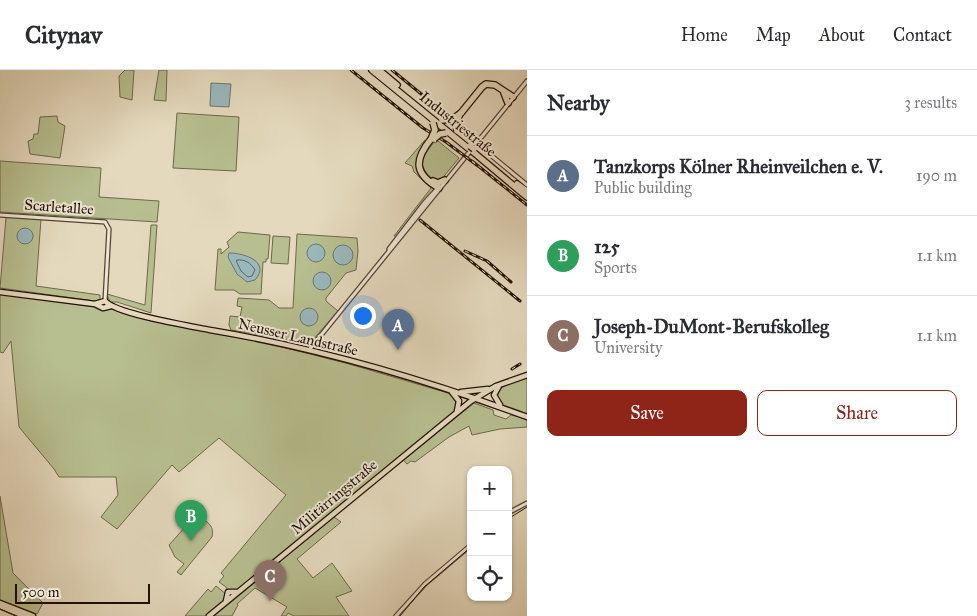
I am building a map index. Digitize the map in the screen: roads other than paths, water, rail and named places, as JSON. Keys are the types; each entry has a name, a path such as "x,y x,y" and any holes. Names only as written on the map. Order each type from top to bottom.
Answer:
{"highway":[{"name":"Industriestraße","path":"372,70 527,191"},
{"name":"Industriestraße","path":"379,70 462,141"},
{"path":"462,141 458,131 457,120 484,85 493,84 508,96 517,92"},
{"path":"413,103 433,123 435,130 432,140 424,152 421,162 423,172 439,188"},
{"path":"426,110 442,120 453,118 461,113"},
{"path":"439,188 424,178 419,169 420,156 437,135 446,133 462,141"},
{"name":"Industriestraße","path":"472,148 527,197"},
{"path":"434,182 438,183 445,180"}],"main road":[{"name":"Neusser Landstraße","path":"0,292 95,304 104,303 171,323 307,350 409,377 527,417"},
{"path":"457,392 474,392 498,386 527,375"},
{"path":"498,386 494,395 496,402 502,407"},
{"name":"Militärringstraße","path":"209,616 226,602 228,592 239,591 456,412 475,398 498,386"},
{"path":"451,391 459,402 456,412"},
{"path":"0,605 24,616"},
{"path":"0,605 33,616"}],"street":[{"path":"517,92 527,80"},
{"path":"307,350 472,148 508,96"},
{"name":"Industriestraße","path":"472,148 527,185"},
{"name":"Scarletallee","path":"0,214 106,222 109,229 104,303"},
{"path":"312,345 315,352"},
{"path":"512,511 527,503"},
{"path":"396,616 425,584 467,547"}],"water":[{"path":"211,83 231,84 229,107 210,106"},
{"path":"25,228 31,230 33,236 31,242 25,244 19,242 17,236 19,230"},
{"path":"316,244 322,247 325,253 322,259 316,262 310,259 307,253 310,247"},
{"path":"343,245 350,248 353,255 350,262 343,265 336,262 333,255 336,248"},
{"path":"229,253 248,257 258,264 260,268 259,274 255,280 247,282 237,274 228,257"},
{"path":"322,272 328,275 331,281 328,287 322,290 316,287 313,281 316,275"},
{"path":"309,308 315,311 318,317 315,323 309,326 303,323 300,317 303,311"}],"tram line":[{"path":"512,516 527,507"},
{"path":"400,616 424,587 467,550"},
{"path":"0,609 16,616"}],"railway":[{"path":"351,70 423,128 446,142 478,166"},
{"path":"392,70 475,138"},
{"path":"472,161 527,205"},
{"path":"420,220 520,301"},
{"path":"465,251 487,261 511,282"},
{"path":"512,369 520,364"}],"place":[{"name":"Tanzkorps Kölner Rheinveilchen e. V.","path":"398,350"},
{"name":"125","path":"191,541"},
{"name":"Joseph-DuMont-Berufskolleg","path":"270,601"}]}
